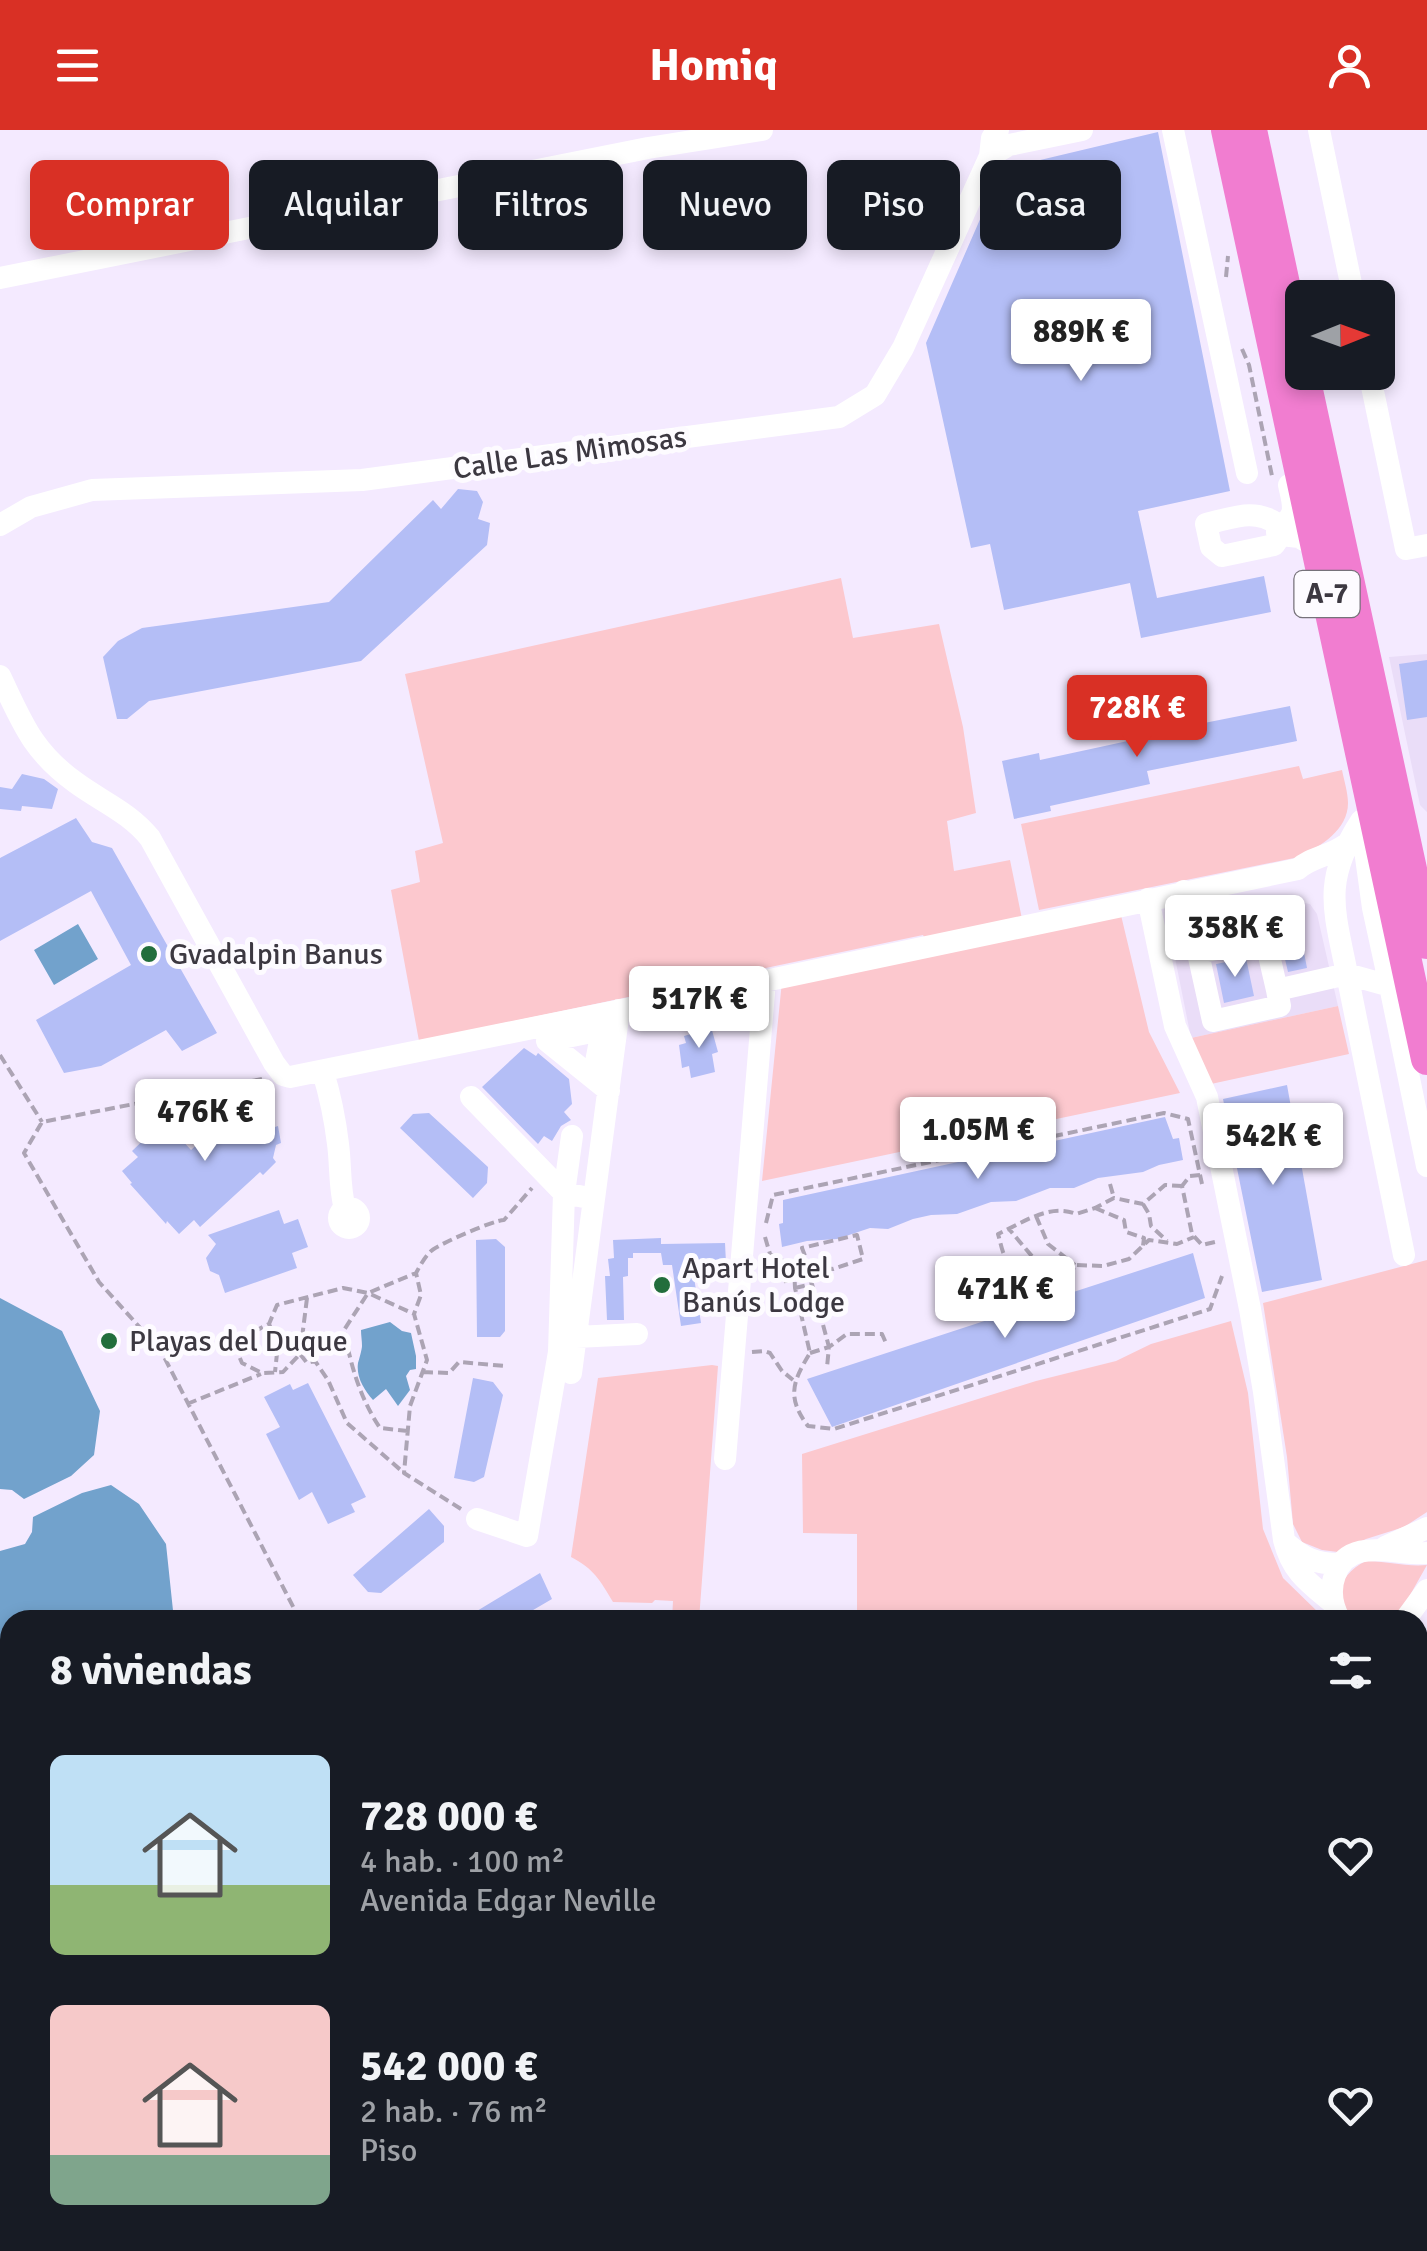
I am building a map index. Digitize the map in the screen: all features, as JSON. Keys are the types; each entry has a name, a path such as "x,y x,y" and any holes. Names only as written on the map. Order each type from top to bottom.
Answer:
{"highway":[{"name":"A-7","path":"1227,130 1427,1059"},
{"name":"A-7","path":"1251,130 1285,287"},
{"name":"A-7","path":"1307,390 1427,943"},
{"path":"1335,632 1340,690 1357,781 1353,833"},
{"path":"1396,801 1423,837"}],"street":[{"path":"0,278 645,139 762,130"},
{"name":"Calle Las Mimosas","path":"0,525 32,507 92,490 362,480 839,417 874,396 903,348 990,156 992,138 998,130"},
{"path":"990,156 1009,145 1050,133 1082,130"},
{"path":"1174,130 1247,473"},
{"path":"1263,130 1278,201 1281,269"},
{"path":"1319,130 1350,280"},
{"path":"1246,217 1243,265 1294,506 1290,519 1280,530 1316,547"},
{"path":"1373,390 1406,549 1427,545"},
{"path":"0,676 26,732 50,762 77,784 137,821 150,838 274,1063 303,1074 1298,869 1324,856 1353,833"},
{"path":"0,722 26,732"},
{"path":"1334,909 1336,879 1353,833"},
{"path":"1353,833 1367,875 1427,1166"},
{"path":"1298,869 1315,878 1334,909 1404,1255"},
{"path":"1184,891 1213,1022 1280,1006 1266,938 1198,954"},
{"path":"1148,899 1175,1026 1207,1097 1253,1326 1289,1560 1334,1610"},
{"path":"1277,990 1347,974 1390,986"},
{"path":"725,1458 766,981"},
{"path":"571,1373 594,1200 601,1085 620,1010"},
{"path":"303,1074 336,1132 340,1193 345,1208"},
{"path":"471,1096 564,1194 594,1200"},
{"path":"477,1519 527,1536 559,1352 564,1194 572,1136"},
{"path":"576,1337 637,1334"},
{"path":"1378,1550 1427,1528"},
{"path":"1284,1540 1312,1562 1339,1564 1360,1552 1378,1550 1427,1553"},
{"path":"1336,1610 1333,1578 1339,1564"}],"path":[{"path":"0,1054 42,1122"},
{"path":"295,1610 161,1350 99,1282 24,1153 42,1122 303,1074"},
{"path":"808,1266 802,1248 857,1235 863,1259 833,1270 794,1268 770,1254 763,1234 773,1195 1164,1113 1188,1119 1204,1192"},
{"path":"408,1431 380,1428 365,1406 344,1330 368,1293 416,1273 432,1249 493,1220 504,1220 545,1173"},
{"path":"1182,1186 1190,1176 1200,1175"},
{"path":"1110,1184 1114,1198"},
{"path":"1143,1204 1165,1185 1182,1186"},
{"path":"1182,1186 1192,1234 1202,1245 1215,1242"},
{"path":"1075,1265 1067,1283 1055,1285 1006,1258 998,1234 1036,1216 1064,1209 1076,1214 1114,1198 1143,1204 1151,1226 1170,1243"},
{"path":"1095,1208 1124,1220 1126,1232 1144,1238 1142,1246"},
{"path":"1036,1216 1048,1244 1075,1265 1103,1266 1128,1259 1149,1240 1178,1244 1194,1237"},
{"path":"988,1294 1006,1297 1034,1276 1036,1261 1009,1229"},
{"path":"886,1344 882,1334 847,1334 830,1347 810,1353 794,1380 796,1406 808,1426 834,1429 1210,1309 1222,1278 1219,1260"},
{"path":"784,1262 786,1283"},
{"path":"794,1268 810,1353"},
{"path":"404,1472 410,1406 427,1360 414,1314 421,1294 416,1273"},
{"path":"795,1288 812,1284 830,1347 827,1367"},
{"path":"262,1374 242,1363 236,1349 249,1334 269,1324 277,1305 343,1288 368,1293 414,1314"},
{"path":"187,1404 262,1374 284,1372 300,1354 307,1298"},
{"path":"269,1324 278,1344 275,1373"},
{"path":"734,1355 770,1353 794,1380"},
{"path":"300,1354 307,1362 315,1361 348,1423 404,1472 477,1519"},
{"path":"423,1372 449,1374 459,1362 506,1366"}],"shaded area":[{"path":"841,578 853,638 939,624 963,727 976,813 947,821 954,871 1010,860 1022,919 925,939 923,935 419,1041 391,890 420,882 415,851 443,843 405,674"},
{"path":"1427,654 1427,812 1420,805 1389,657"},
{"path":"1299,766 1303,779 1342,770 1348,799 1347,813 1338,829 1307,853 1039,910 1021,824"},
{"path":"1273,901 1277,905 1310,904 1317,914 1338,1006 1191,1038 1168,923"},
{"path":"1120,911 1149,1032 1180,1093 762,1181 782,981"},
{"path":"1338,1006 1349,1054 1211,1084 1191,1038"},
{"path":"1427,1260 1427,1512 1404,1527 1338,1552 1302,1542 1293,1524 1287,1457 1263,1303"},
{"path":"1231,1321 1248,1393 1263,1529 1283,1578 1316,1610 857,1610 857,1534 803,1533 802,1454 1036,1381 1116,1361 1151,1344"},
{"path":"718,1366 700,1610 673,1610 673,1601 613,1602 596,1576 571,1557 598,1378"},
{"path":"1366,1561 1427,1565 1402,1610 1346,1610 1341,1588 1357,1566"}],"water":[{"path":"78,924 98,959 54,985 34,950"},
{"path":"0,1298 62,1331 100,1411 94,1455 71,1476 24,1499 12,1490 0,1489"},
{"path":"390,1322 411,1333 416,1356 416,1369 406,1376 410,1390 398,1406 386,1389 373,1400 361,1383 358,1368 361,1330"},
{"path":"111,1485 139,1504 166,1544 173,1610 0,1610 0,1551 25,1544 32,1532 33,1517 82,1493"}],"building":[{"path":"1158,132 1230,491 1138,511 1157,598 1264,576 1271,612 1141,638 1130,583 1004,610 990,544 971,548 926,343 980,219 980,250 1121,250 1121,160 1040,160"},
{"path":"458,489 477,491 483,502 478,519 490,523 487,545 361,661 149,701 127,719 117,719 103,657 118,641 142,628 329,602 433,500 441,509"},
{"path":"1427,660 1427,717 1407,720 1399,664"},
{"path":"1290,706 1297,741 1147,771 1150,784 1050,806 1051,811 1014,819 1002,761 1039,753 1040,760"},
{"path":"22,774 44,779 58,789 52,809 0,809 0,787 12,789"},
{"name":"Gvadalpin Banus","path":"76,818 92,842 112,848 217,1033 182,1051 166,1030 101,1066 64,1073 36,1020 131,965 91,891 0,941 0,858"},
{"path":"1301,937 1307,968 1288,972 1281,942"},
{"path":"1246,958 1254,996 1224,1003 1216,964"},
{"path":"710,1023 718,1052 712,1054 715,1072 691,1078 689,1066 682,1068 679,1045 686,1043 684,1036 691,1034 689,1027"},
{"path":"524,1048 536,1056 538,1053 569,1079 572,1104 564,1112 571,1120 561,1126 552,1141 544,1136 538,1144 482,1087"},
{"path":"1287,1085 1322,1280 1262,1292 1223,1099"},
{"path":"270,1098 281,1143 276,1145 276,1162 200,1227 194,1220 179,1234 122,1171 138,1157 132,1151 157,1127 162,1132 168,1125 191,1150 212,1131 207,1111"},
{"path":"429,1113 488,1167 487,1183 473,1198 400,1128 413,1114"},
{"path":"1165,1117 1173,1139 1179,1138 1183,1160 1143,1172 1098,1178 1074,1188 1050,1188 1016,1201 991,1202 957,1214 913,1219 888,1229 870,1228 837,1239 782,1247 779,1224 783,1223 783,1200"},
{"path":"279,1210 284,1224 298,1219 308,1247 292,1253 297,1268 225,1293 219,1275 210,1271 206,1258 216,1244 208,1235"},
{"path":"661,1238 661,1244 725,1243 726,1263 692,1264 701,1323 681,1326 672,1265 663,1265 661,1253 633,1253 633,1258 628,1258 628,1276 623,1277 624,1320 607,1320 605,1276 610,1276 608,1259 614,1258 613,1240"},
{"path":"496,1239 505,1247 505,1331 500,1337 477,1337 476,1240"},
{"path":"1193,1253 1205,1298 832,1427 807,1379"},
{"path":"473,1378 493,1382 503,1395 484,1477 474,1482 454,1478"},
{"path":"308,1383 366,1497 351,1504 355,1512 328,1524 312,1492 299,1500 266,1434 280,1427 264,1397 290,1384 293,1390"},
{"path":"429,1509 444,1526 444,1542 381,1593 368,1592 353,1575"},
{"path":"540,1573 552,1599 533,1610 479,1610"}],"place":[{"name":"Gvadalpin Banus","path":"149,954"},
{"name":"Apart Hotel Banús Lodge","path":"662,1285"},
{"name":"Playas del Duque","path":"109,1341"}]}
